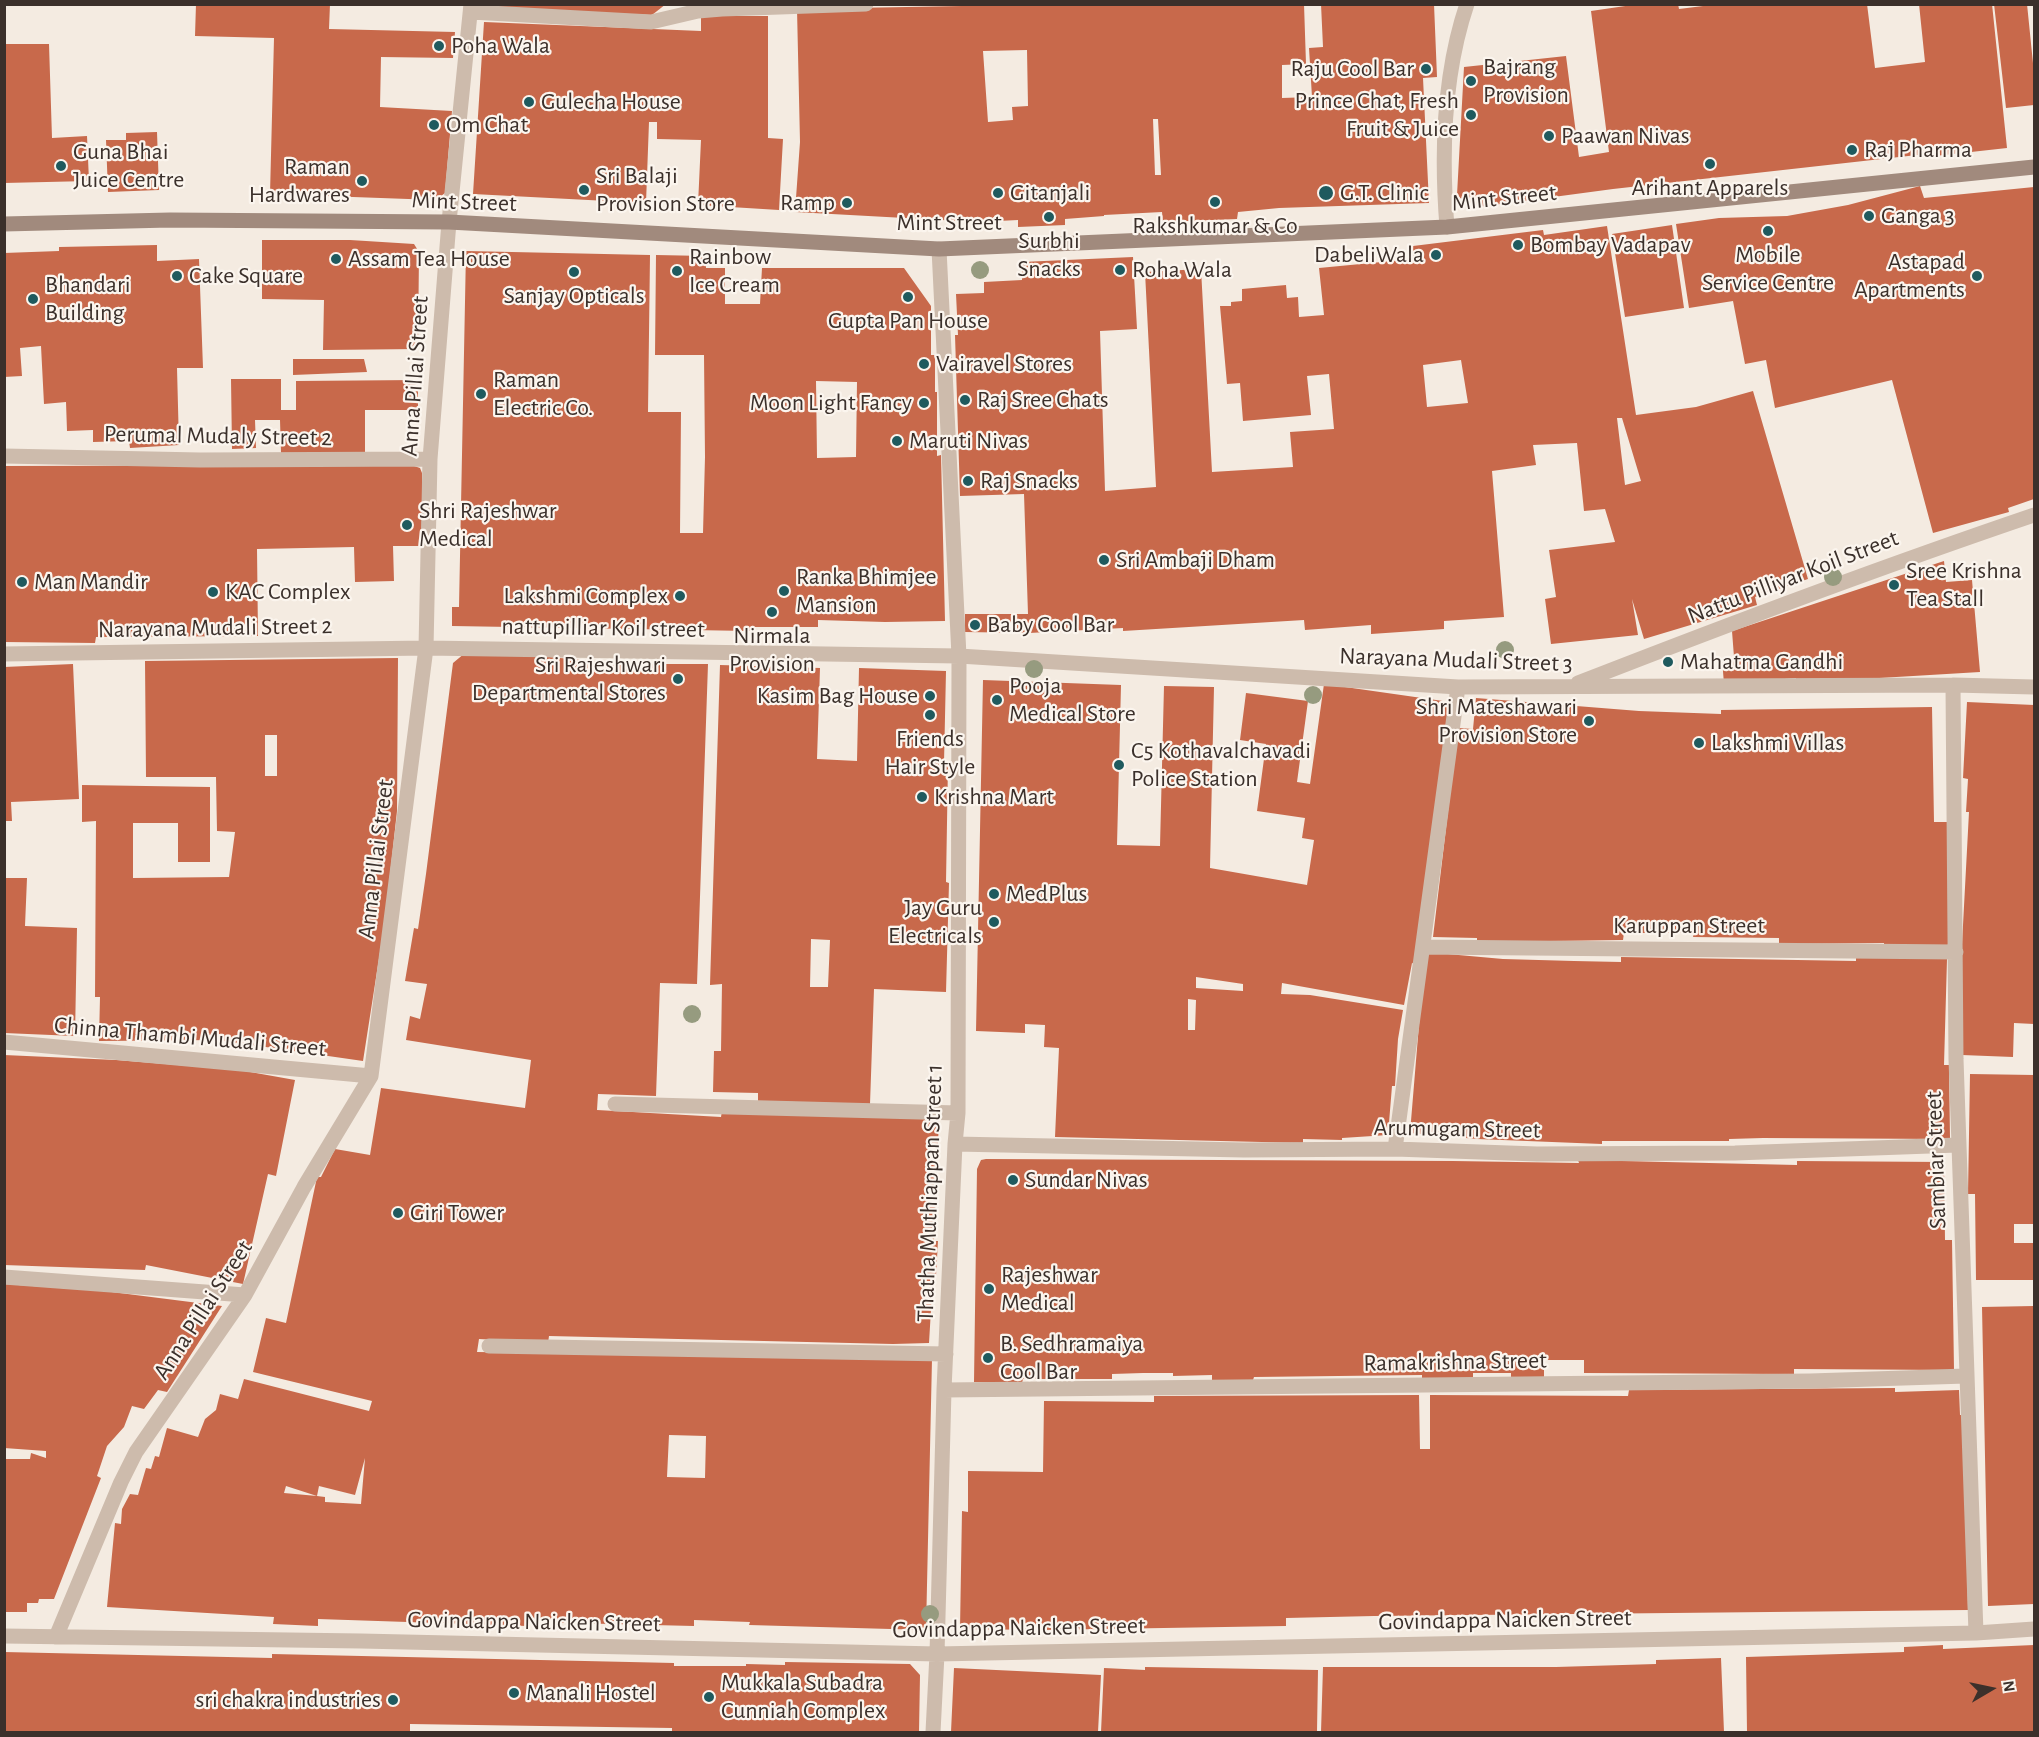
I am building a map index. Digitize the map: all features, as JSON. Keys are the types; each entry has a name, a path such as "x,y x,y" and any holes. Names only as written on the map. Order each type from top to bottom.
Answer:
{"street":[{"path":"471,8 651,22 710,10 866,4"},
{"path":"1447,227 1444,168 1446,120 1457,37 1467,4"},
{"name":"Anna Pillai Street","path":"56,1637 121,1482 136,1452 245,1295 304,1187 371,1076 426,648 430,459 449,222 471,8"},
{"name":"Mint Street","path":"4,224 170,220 449,222 939,249 1447,227 2034,167"},
{"name":"Thatha Muthiappan Street 1","path":"933,1732 938,1654 944,1390 958,1113 959,656 939,249"},
{"name":"Perumal Mudaly Street 2","path":"4,456 200,460 430,459"},
{"name":"Nattu Pilliyar Koil Street","path":"1570,686 1734,622 2034,515"},
{"name":"nattupilliar Koil street","path":"426,648 959,656"},
{"name":"Narayana Mudali Street 2","path":"4,654 426,648"},
{"name":"Narayana Mudali Street 3","path":"959,656 1458,687 1953,685 2034,687"},
{"name":"Sambiar Street","path":"1953,685 1958,1145 1976,1633"},
{"path":"1395,1149 1458,687"},
{"name":"Karuppan Street","path":"1423,947 1956,952"},
{"name":"Chinna Thambi Mudali Street","path":"4,1042 371,1076"},
{"path":"615,1104 958,1113"},
{"name":"Arumugam Street","path":"955,1144 1244,1150 1395,1149 1537,1154 1735,1153 1958,1145"},
{"path":"4,1277 245,1295"},
{"path":"489,1346 946,1354"},
{"name":"Ramakrishna Street","path":"944,1390 1810,1381 1966,1376"},
{"name":"Govindappa Naicken Street","path":"4,1636 385,1641 938,1654 1976,1633 2034,1629"}],"building":[{"path":"196,4 330,4 329,29 455,32 453,58 381,57 380,107 452,111 445,193 436,200 270,194 274,38 195,36"},
{"path":"486,4 666,4 652,15 486,8"},
{"path":"1071,4 1304,4 1306,64 1282,65 1282,98 1312,97 1309,48 1323,47 1321,4 1434,4 1437,77 1423,78 1429,203 1279,208 1238,212 1237,219 1163,222 1162,212 1104,215 1065,219 1065,225 1018,227 1018,220 978,222 795,212 800,142 797,9","holes":["1027,50 1028,106 1012,107 1013,120 988,122 983,51","1153,119 1158,119 1161,175 1155,175"]},
{"path":"1639,4 1678,4 1679,9 1719,4 1867,4 1875,68 1925,62 1919,4 1992,4 2007,148 1935,156 1935,153 1613,189 1471,208 1457,195 1464,67 1566,56 1579,157 1609,152 1591,11"},
{"path":"1994,4 2027,4 2034,73 2034,105 2006,108"},
{"path":"701,16 768,16 768,138 783,139 779,210 698,205 701,140 657,139 657,122 649,122 646,203 473,194 484,22 701,31"},
{"path":"4,44 49,44 52,138 87,136 89,181 4,183"},
{"path":"157,132 159,190 108,192 106,140 126,140 126,133"},
{"path":"1920,186 1924,198 2034,187 2034,499 2008,508 2009,512 1933,533 1892,380 1775,408 1766,360 1745,364 1733,301 1689,308 1676,224 1719,218 1787,216 1848,205"},
{"path":"1672,225 1684,308 1625,317 1612,234"},
{"path":"1607,226 1636,415 1696,407 1753,391 1808,579 1755,597 1757,605 1644,639 1632,599 1638,635 1551,644 1545,599 1556,597 1549,550 1615,542 1605,509 1584,511 1577,443 1533,445 1536,465 1492,471 1504,617 1444,621 1444,629 1371,634 1371,625 1305,630 1304,620 1123,631 1123,628 1029,633 965,632 965,614 1028,614 1024,494 960,496 955,335 958,335 956,294 984,293 984,282 1022,280 1022,262 1133,257 1137,329 1100,331 1105,491 1156,487 1145,272 1201,269 1212,472 1293,467 1290,432 1334,429 1329,374 1307,376 1311,415 1243,421 1240,383 1227,384 1220,306 1231,306 1231,302 1242,301 1242,289 1286,285 1287,298 1298,297 1299,317 1324,315 1319,268 1413,259 1413,246 1543,230 1544,235","holes":["1461,360 1468,403 1427,407 1423,365","1617,418 1622,418 1641,481 1625,485"]},
{"path":"262,240 350,240 414,244 419,252 418,349 323,350 324,300 262,299"},
{"path":"157,245 157,261 199,259 203,368 177,368 179,445 130,448 129,441 93,442 93,430 67,431 66,402 44,404 41,346 20,348 22,376 4,377 4,253 59,251 59,247"},
{"path":"466,251 650,255 648,412 681,412 680,533 703,533 704,355 655,355 656,255 706,256 706,268 725,268 725,304 760,304 762,268 904,268 931,306 931,355 935,355 935,392 937,392 937,456 941,455 945,621 818,620 818,627 751,627 750,631 452,626 452,607 459,607","holes":["816,381 857,382 856,457 817,458"]},
{"path":"293,359 364,359 367,372 293,375"},
{"path":"231,379 281,379 281,410 296,410 296,381 418,380 418,410 365,410 365,454 281,453 280,420 255,420 256,448 232,449"},
{"path":"411,465 420,468 422,473 422,546 393,546 394,581 355,582 354,547 257,549 258,636 96,637 95,643 4,642 4,466"},
{"path":"1944,561 1946,582 1972,580 1980,672 1796,683 1796,678 1724,684 1722,659 1734,657 1732,631"},
{"path":"465,653 539,656 623,664 708,664 697,984 660,983 656,1096 598,1094 597,1110 721,1117 722,1111 939,1119 934,1241 938,1241 936,1276 933,1276 929,1343 549,1336 548,1343 479,1339 477,1352 932,1359 926,1630 749,1625 750,1622 694,1620 694,1626 528,1622 527,1626 318,1619 318,1626 273,1624 274,1617 107,1607 115,1523 121,1524 122,1509 130,1494 138,1495 146,1468 151,1469 155,1456 159,1457 167,1428 198,1437 205,1419 216,1410 220,1394 238,1399 244,1379 369,1411 372,1401 253,1372 266,1318 286,1323 317,1177 321,1177 335,1149 370,1155 381,1088 525,1108 531,1060 406,1040 410,1016 420,1019 427,984 405,981 414,928 418,929 453,663","holes":["669,1435 706,1436 705,1478 667,1477","365,1458 361,1504 325,1502 325,1497 317,1496 319,1486 355,1495","286,1486 317,1496 284,1493"]},
{"path":"398,658 397,811 385,920 363,1061 217,1040 99,1041 100,997 95,997 96,821 82,822 82,785 210,787 210,862 178,862 178,823 133,823 133,878 229,877 235,832 217,831 216,777 146,777 145,661","holes":["265,735 277,735 277,776 265,776"]},
{"path":"73,664 79,799 11,802 12,821 4,821 4,667"},
{"path":"720,665 820,668 817,759 857,761 859,668 946,671 944,763 948,763 946,882 949,883 946,992 874,989 870,1104 758,1101 758,1093 713,1092 714,1051 721,1051 722,984 710,985","holes":["811,939 830,940 828,987 810,987"]},
{"path":"983,680 1121,685 1117,845 1160,846 1164,686 1214,687 1210,868 1307,885 1314,840 1302,838 1305,818 1257,811 1266,744 1240,740 1246,693 1308,701 1297,782 1310,784 1324,684 1450,702 1417,965 1412,963 1404,1005 1282,983 1281,994 1310,995 1403,1010 1398,1039 1395,1086 1392,1086 1388,1135 1342,1138 1342,1140 1303,1139 1303,1143 1055,1137 1059,1048 1044,1047 1045,1025 1025,1024 1025,1033 976,1031","holes":["1196,977 1243,984 1243,991 1196,988","1188,999 1196,1000 1195,1030 1188,1030"]},
{"path":"1476,698 1639,711 1721,714 1721,710 1932,707 1934,822 1949,822 1950,947 1884,947 1884,943 1779,944 1779,938 1693,937 1694,933 1624,933 1623,940 1477,942 1477,938 1433,937 1458,728 1473,729"},
{"path":"1967,702 2034,705 2034,1024 2014,1023 2013,1057 1962,1055 1962,944 1969,812 1966,812 1968,779 1963,778"},
{"path":"4,878 27,878 25,926 77,928 75,1036 4,1033"},
{"path":"1425,952 1503,959 1621,962 1621,957 1856,961 1856,956 1947,959 1944,1065 1949,1065 1950,1139 1763,1138 1729,1139 1729,1141 1602,1141 1602,1144 1477,1139 1410,1133"},
{"path":"4,1055 116,1060 239,1070 295,1080 276,1176 268,1174 243,1284 146,1265 145,1270 4,1265"},
{"path":"1970,1074 2034,1075 2034,1224 2014,1224 2014,1243 2034,1243 2034,1280 1976,1280 1975,1194 1968,1194"},
{"path":"981,1160 1579,1163 1578,1160 1797,1165 1797,1161 1944,1162 1945,1240 1952,1240 1954,1370 1794,1369 1794,1374 1584,1373 1584,1360 1544,1360 1544,1380 1511,1380 1511,1373 1473,1373 1473,1379 1422,1379 1422,1375 1254,1377 1253,1380 1212,1380 1212,1375 1173,1376 1173,1373 1143,1373 1112,1374 1112,1379 1023,1379 1022,1383 974,1382 977,1169"},
{"path":"4,1284 104,1291 222,1306 167,1392 158,1390 144,1409 132,1406 124,1427 107,1446 97,1476 101,1478 54,1599 39,1599 38,1603 27,1603 27,1612 4,1612 4,1459 30,1459 31,1453 46,1458 46,1451 4,1448"},
{"path":"2034,1306 2034,1604 1988,1606 1982,1307"},
{"path":"1895,1388 1895,1392 1959,1390 1960,1415 1964,1415 1968,1610 1374,1616 1286,1618 1286,1626 960,1629 962,1511 968,1512 968,1471 1043,1472 1044,1401 1154,1402 1154,1396 1419,1395 1420,1449 1430,1449 1430,1395 1628,1396 1629,1390"},
{"path":"1943,1645 1943,1649 2034,1645 2034,1732 1747,1732 1746,1657 1904,1652 1904,1647"},
{"path":"4,1652 272,1658 272,1654 674,1663 674,1666 785,1665 785,1662 910,1664 920,1675 919,1732 672,1732 672,1728 410,1724 410,1732 4,1732"},
{"path":"1721,1658 1724,1732 1321,1732 1323,1667 1556,1667 1656,1664 1656,1660"},
{"path":"1145,1667 1318,1670 1317,1732 1101,1732 1104,1668 1145,1670"},
{"path":"954,1668 1101,1675 1098,1732 951,1732"}],"place":[{"name":"Poha Wala","path":"439,46"},
{"name":"Raju Cool Bar","path":"1426,69"},
{"name":"Bajrang Provision","path":"1471,81"},
{"name":"Gulecha House","path":"529,102"},
{"name":"Prince Chat, Fresh Fruit & Juice","path":"1471,115"},
{"name":"Om Chat","path":"434,125"},
{"name":"Paawan Nivas","path":"1549,136"},
{"name":"Raj Pharma","path":"1852,150"},
{"name":"Arihant Apparels","path":"1710,164"},
{"name":"Guna Bhai Juice Centre","path":"61,166"},
{"name":"Raman Hardwares","path":"362,181"},
{"name":"Sri Balaji Provision Store","path":"584,190"},
{"name":"Gitanjali","path":"998,193"},
{"name":"G.T. Clinic","path":"1326,193"},
{"name":"Rakshkumar & Co","path":"1215,202"},
{"name":"Ramp","path":"847,203"},
{"name":"Ganga 3","path":"1869,216"},
{"name":"Surbhi Snacks","path":"1049,217"},
{"name":"Mobile Service Centre","path":"1768,231"},
{"name":"Bombay Vadapav","path":"1518,245"},
{"name":"DabeliWala","path":"1436,255"},
{"name":"Assam Tea House","path":"336,259"},
{"name":"Roha Wala","path":"1120,270"},
{"name":"Rainbow Ice Cream","path":"677,271"},
{"name":"Sanjay Opticals","path":"574,272"},
{"name":"Cake Square","path":"177,276"},
{"name":"Astapad Apartments","path":"1977,276"},
{"name":"Gupta Pan House","path":"908,297"},
{"name":"Bhandari Building","path":"33,299"},
{"name":"Vairavel Stores","path":"924,364"},
{"name":"Raman Electric Co.","path":"481,394"},
{"name":"Raj Sree Chats","path":"965,400"},
{"name":"Moon Light Fancy","path":"924,403"},
{"name":"Maruti Nivas","path":"897,441"},
{"name":"Raj Snacks","path":"968,481"},
{"name":"Shri Rajeshwar Medical","path":"407,525"},
{"name":"Sri Ambaji Dham","path":"1104,560"},
{"name":"Man Mandir","path":"22,582"},
{"name":"Sree Krishna Tea Stall","path":"1894,585"},
{"name":"Ranka Bhimjee Mansion","path":"784,591"},
{"name":"KAC Complex","path":"213,592"},
{"name":"Lakshmi Complex","path":"680,596"},
{"name":"Nirmala Provision","path":"772,612"},
{"name":"Baby Cool Bar","path":"975,625"},
{"name":"Mahatma Gandhi","path":"1668,662"},
{"name":"Sri Rajeshwari Departmental Stores","path":"678,679"},
{"name":"Kasim Bag House","path":"930,696"},
{"name":"Pooja Medical Store","path":"997,700"},
{"name":"Friends Hair Style","path":"930,715"},
{"name":"Shri Mateshawari Provision Store","path":"1589,721"},
{"name":"Lakshmi Villas","path":"1699,743"},
{"name":"C5 Kothavalchavadi Police Station","path":"1119,765"},
{"name":"Krishna Mart","path":"922,797"},
{"name":"MedPlus","path":"994,894"},
{"name":"Jay Guru Electricals","path":"994,922"},
{"name":"Sundar Nivas","path":"1013,1180"},
{"name":"Giri Tower","path":"398,1213"},
{"name":"Rajeshwar Medical","path":"989,1289"},
{"name":"B. Sedhramaiya Cool Bar","path":"988,1358"},
{"name":"Manali Hostel","path":"514,1693"},
{"name":"Mukkala Subadra Cunniah Complex","path":"709,1697"},
{"name":"sri chakra industries","path":"393,1700"}]}
